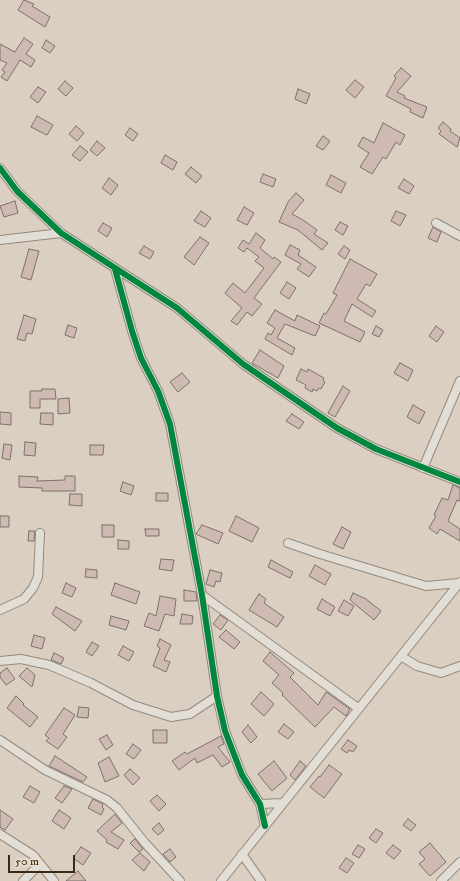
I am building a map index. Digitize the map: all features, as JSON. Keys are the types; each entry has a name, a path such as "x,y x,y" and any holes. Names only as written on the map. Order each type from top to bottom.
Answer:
{"street":[{"path":"0,168 17,191 60,233 177,308 243,364 337,428 376,449 460,482"},
{"path":"436,223 460,236"},
{"path":"0,240 60,233"},
{"path":"115,269 141,358 158,391 170,424 202,595 217,696 225,731 242,775 260,804 265,826"},
{"path":"423,468 460,381"},
{"path":"0,610 24,599 33,588 38,577 40,534"},
{"path":"288,543 426,586 459,582"},
{"path":"221,881 459,582"},
{"path":"202,595 358,708"},
{"path":"401,656 417,666 441,673 460,666"},
{"path":"0,661 21,659 49,665 91,683 133,705 171,717 190,714 217,696"},
{"path":"0,740 44,770 107,800 117,808 145,843 180,881"},
{"path":"260,804 283,803"},
{"path":"0,834 33,855 54,881"},
{"path":"242,854 261,881"},
{"path":"441,881 460,862"},
{"path":"23,881 40,864"}],"building":[{"path":"24,0 34,4 32,6 50,17 45,27 18,10"},
{"path":"24,38 33,44 26,54 35,60 31,67 20,60 7,81 1,77 5,72 2,70 7,63 0,60 0,44 15,52"},
{"path":"46,40 55,46 50,53 42,48"},
{"path":"401,68 411,76 397,92 405,96 404,98 427,107 423,118 410,112 411,109 386,96 396,78 394,76"},
{"path":"355,80 364,87 355,98 346,90"},
{"path":"65,81 73,88 66,96 58,89"},
{"path":"38,87 46,92 38,103 30,97"},
{"path":"298,89 310,94 306,104 295,99"},
{"path":"37,116 53,125 47,135 31,127"},
{"path":"443,122 451,129 450,131 460,138 457,147 439,134 441,131 438,128"},
{"path":"383,123 405,135 400,145 396,142 386,159 383,157 372,174 360,167 369,153 358,146 363,137 374,143"},
{"path":"76,126 84,133 77,141 69,134"},
{"path":"130,128 138,134 133,141 125,135"},
{"path":"323,136 330,141 323,150 316,146"},
{"path":"97,141 105,148 97,156 90,150"},
{"path":"80,146 88,152 80,161 72,155"},
{"path":"165,155 177,162 173,170 161,163"},
{"path":"191,167 202,176 196,183 185,174"},
{"path":"263,174 276,179 273,187 260,182"},
{"path":"331,175 346,183 341,193 326,185"},
{"path":"109,178 118,185 111,195 102,188"},
{"path":"404,179 414,186 409,194 398,188"},
{"path":"296,193 304,200 292,214 317,230 314,234 328,243 322,250 298,230 279,222 288,202"},
{"path":"15,201 18,213 4,217 0,206"},
{"path":"244,207 254,213 247,225 237,220"},
{"path":"201,211 211,218 205,227 194,221"},
{"path":"396,211 406,215 400,226 391,221"},
{"path":"340,222 348,226 343,235 335,230"},
{"path":"103,223 112,228 107,237 98,231"},
{"path":"433,227 441,232 437,242 428,238"},
{"path":"256,233 265,240 260,248 273,259 274,257 281,262 254,298 262,304 252,316 247,312 237,325 231,321 242,308 225,293 233,283 245,293 264,268 255,261 259,257 247,248 244,252 238,248 243,240 249,244"},
{"path":"200,237 209,243 194,265 184,257"},
{"path":"290,245 300,250 298,255 316,267 309,277 297,269 301,264 285,255"},
{"path":"144,246 154,252 150,259 139,253"},
{"path":"344,246 350,250 345,259 338,254"},
{"path":"29,249 39,251 31,280 21,277"},
{"path":"350,259 377,274 370,286 366,284 357,299 376,311 372,317 352,304 344,321 365,332 360,342 319,323 324,313 326,314 337,295 333,293"},
{"path":"287,282 296,288 289,299 280,293"},
{"path":"275,310 295,321 297,315 320,326 315,336 285,324 277,338 295,348 292,355 265,339 268,333 271,335 275,328 267,323"},
{"path":"24,315 36,319 32,334 27,333 25,341 17,339"},
{"path":"68,325 77,328 74,338 65,335"},
{"path":"376,326 383,330 379,337 372,334"},
{"path":"436,326 444,332 437,342 429,336"},
{"path":"260,350 284,366 278,378 252,363"},
{"path":"400,363 413,370 408,381 394,373"},
{"path":"301,369 307,372 308,369 324,378 323,380 325,382 321,389 319,388 317,391 313,389 312,392 305,388 306,385 296,380"},
{"path":"182,373 190,382 178,392 170,382"},
{"path":"343,386 350,391 335,417 328,413"},
{"path":"42,389 55,389 56,399 40,399 40,408 30,408 30,391 42,391"},
{"path":"69,398 70,413 58,414 58,399"},
{"path":"413,405 425,412 419,424 407,417"},
{"path":"0,412 11,413 11,425 0,424"},
{"path":"41,413 53,413 53,425 40,424"},
{"path":"292,414 304,422 299,429 286,421"},
{"path":"25,442 36,443 35,456 24,455"},
{"path":"4,444 12,445 10,460 2,458"},
{"path":"90,445 104,445 103,455 90,455"},
{"path":"19,476 38,477 37,481 65,480 65,476 75,476 75,491 42,491 42,488 19,487"},
{"path":"123,482 134,486 131,495 120,491"},
{"path":"453,485 460,488 460,501 457,500 448,521 460,529 460,541 440,529 437,534 429,528 436,516 434,515 442,498 448,500"},
{"path":"156,493 168,493 168,501 156,501"},
{"path":"70,494 82,494 82,506 69,505"},
{"path":"0,516 9,516 9,527 0,527"},
{"path":"236,516 259,528 252,542 229,531"},
{"path":"102,525 114,525 114,537 102,537"},
{"path":"202,525 223,533 218,544 196,534"},
{"path":"342,527 351,532 343,549 333,544"},
{"path":"145,529 159,529 159,536 146,536"},
{"path":"29,531 35,531 34,541 28,541"},
{"path":"118,540 129,541 129,549 118,549"},
{"path":"161,559 174,560 172,571 159,569"},
{"path":"271,560 293,572 290,578 268,567"},
{"path":"315,565 331,574 325,585 309,576"},
{"path":"86,569 97,570 97,578 85,577"},
{"path":"210,570 222,573 220,582 216,581 214,587 206,584"},
{"path":"66,583 76,588 72,597 62,593"},
{"path":"115,583 140,592 136,604 111,595"},
{"path":"184,590 196,592 197,601 184,601"},
{"path":"353,593 366,599 381,611 374,620 350,600"},
{"path":"259,594 266,599 264,603 284,617 277,627 249,610"},
{"path":"160,596 176,599 174,616 165,614 159,631 144,626 149,613 156,616"},
{"path":"322,599 335,607 330,616 317,609"},
{"path":"344,600 354,606 348,616 338,611"},
{"path":"56,607 82,621 75,631 52,614"},
{"path":"182,614 193,616 192,624 180,624"},
{"path":"220,615 228,620 221,630 213,624"},
{"path":"111,616 129,621 126,630 109,625"},
{"path":"226,630 240,642 234,649 219,637"},
{"path":"34,635 45,638 42,649 31,646"},
{"path":"160,639 171,645 164,660 170,662 166,672 153,666 160,648 157,646"},
{"path":"92,642 99,646 92,656 86,652"},
{"path":"123,646 134,652 129,661 118,655"},
{"path":"270,652 294,673 290,677 318,705 326,692 350,709 346,716 334,707 315,727 282,695 283,693 272,683 279,675 263,661"},
{"path":"54,653 64,658 61,664 51,660"},
{"path":"7,668 15,679 6,685 0,677 0,673"},
{"path":"27,668 35,675 32,687 19,676"},
{"path":"261,692 274,704 264,716 251,704"},
{"path":"16,696 24,704 23,705 38,717 30,727 7,708"},
{"path":"79,707 89,708 88,718 77,717"},
{"path":"64,708 75,715 63,734 67,737 58,749 46,741 49,738 45,735"},
{"path":"284,724 294,732 288,739 278,732"},
{"path":"248,725 257,737 251,743 242,732"},
{"path":"153,730 167,730 167,743 153,743"},
{"path":"107,735 113,745 106,750 99,739"},
{"path":"221,736 224,744 218,747 230,762 222,767 213,755 197,763 195,758 179,770 172,761 185,752 187,754"},
{"path":"348,740 357,746 353,752 349,750 347,753 341,749"},
{"path":"133,744 141,750 134,759 126,754"},
{"path":"55,756 87,777 83,782 49,766"},
{"path":"109,757 119,776 105,782 98,763"},
{"path":"274,761 287,778 272,791 258,774"},
{"path":"300,761 306,766 295,780 290,775"},
{"path":"329,765 342,774 324,798 310,787"},
{"path":"130,769 140,778 133,785 124,775"},
{"path":"30,786 40,792 34,803 23,797"},
{"path":"64,786 72,789 62,803 55,798"},
{"path":"157,795 166,804 159,811 150,801"},
{"path":"93,799 103,804 102,807 104,809 101,815 88,808"},
{"path":"0,810 13,819 5,830 0,827"},
{"path":"59,810 71,818 64,829 52,821"},
{"path":"115,814 122,823 111,832 124,840 118,849 106,842 107,840 97,831"},
{"path":"408,819 416,825 411,831 403,825"},
{"path":"159,823 164,830 158,835 152,829"},
{"path":"376,829 383,833 376,843 369,838"},
{"path":"135,839 143,849 139,852 130,843"},
{"path":"430,843 446,862 430,876 419,864 425,859 419,852"},
{"path":"358,845 365,849 359,858 352,854"},
{"path":"393,845 401,851 394,859 386,853"},
{"path":"81,847 91,853 83,865 73,858"},
{"path":"170,849 176,857 170,862 163,854"},
{"path":"140,853 150,862 144,871 132,860"},
{"path":"346,858 354,863 347,873 339,868"},
{"path":"78,871 86,881 66,881"}],"cycle path":[{"path":"0,168 17,191 61,233 177,308 243,364 337,428 376,449 460,482"},
{"path":"115,269 141,358 158,391 170,424 202,595 217,696 225,731 242,775 260,804 265,826"}]}
